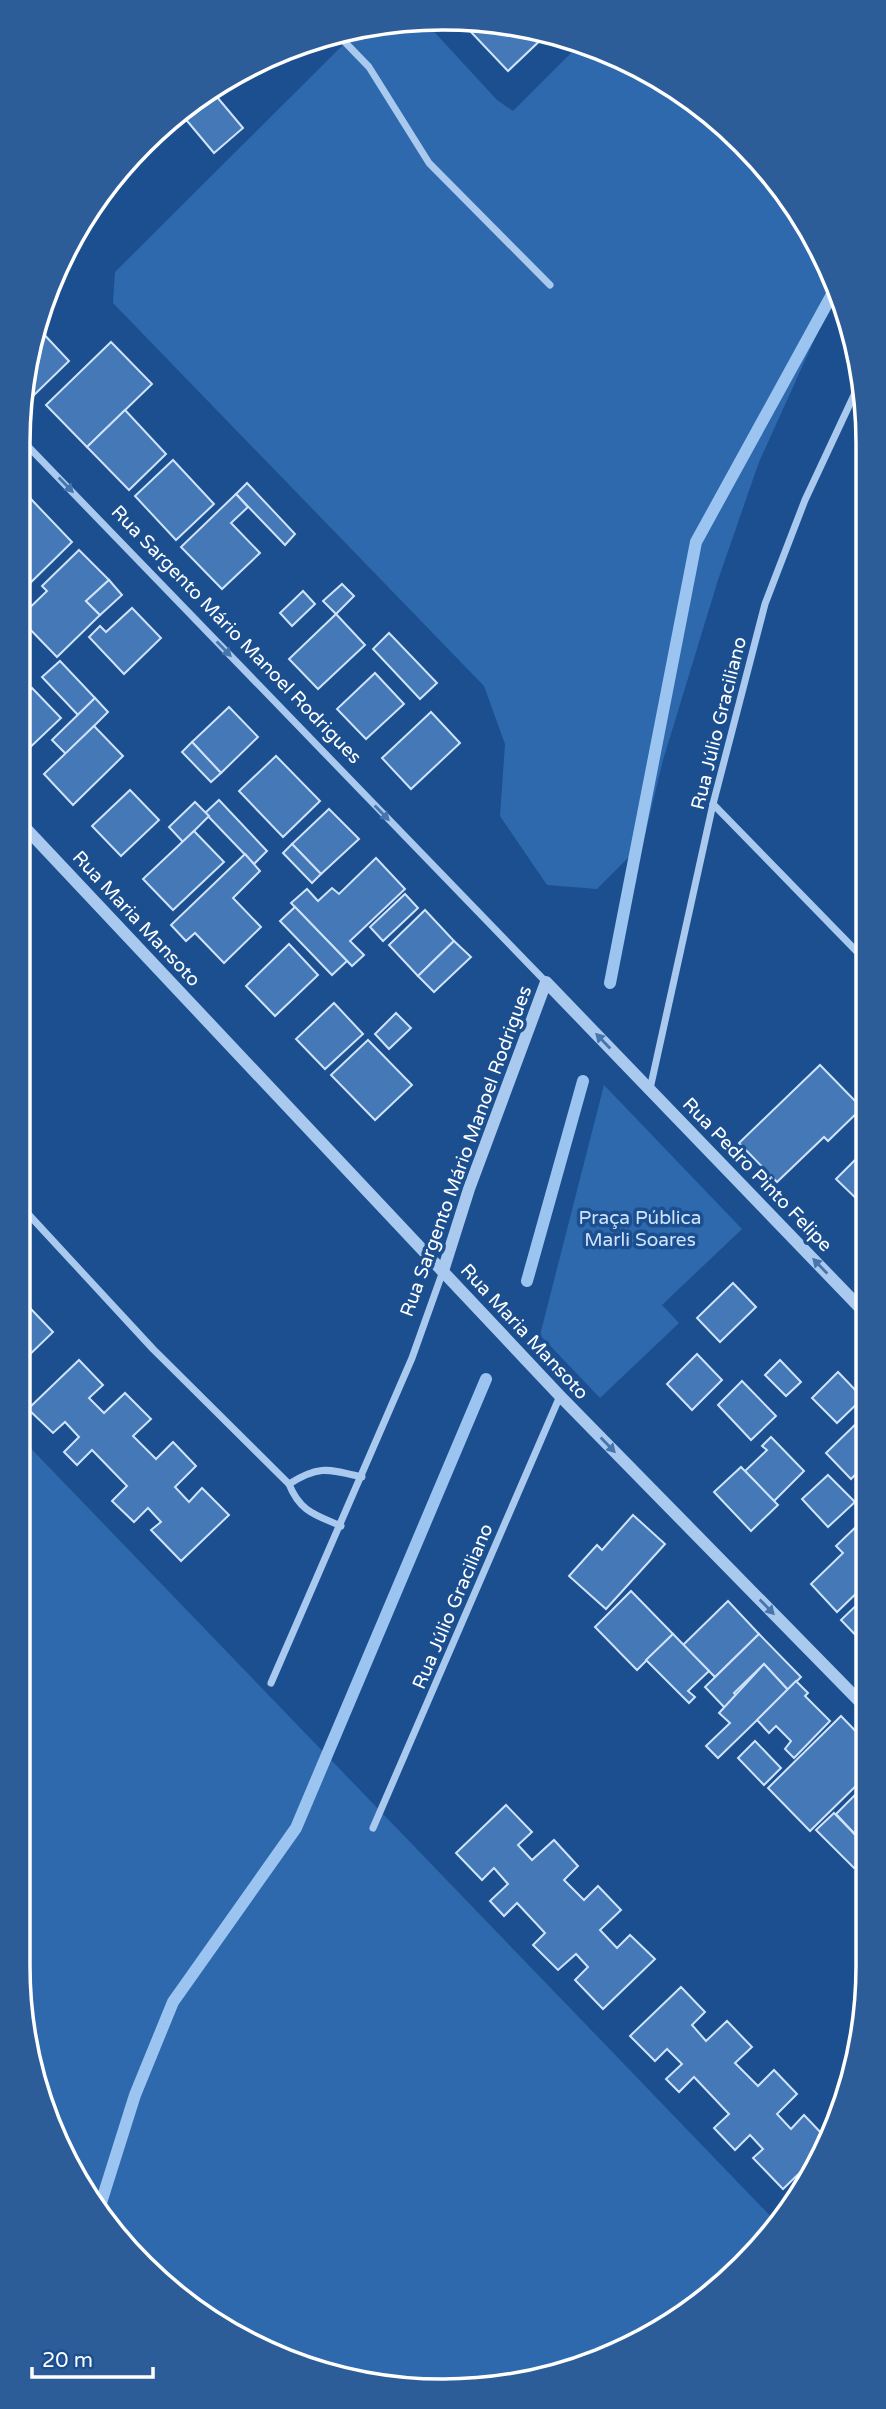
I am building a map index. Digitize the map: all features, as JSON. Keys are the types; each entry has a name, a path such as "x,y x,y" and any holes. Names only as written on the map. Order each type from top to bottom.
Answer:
{"street":[{"path":"345,42 369,66 429,163 550,285"},
{"name":"Rua Júlio Graciliano","path":"650,1090 713,804 765,604 805,500 854,396"},
{"name":"Rua Sargento Mário Manoel Rodrigues","path":"30,448 545,982 469,1189 412,1358 341,1527 271,1683"},
{"path":"713,804 856,951"},
{"name":"Rua Maria Mansoto","path":"30,833 560,1396 856,1698"},
{"name":"Rua Pedro Pinto Felipe","path":"545,982 856,1304"},
{"path":"30,1216 153,1349 289,1484 296,1502 311,1513 341,1527"},
{"name":"Rua Júlio Graciliano","path":"373,1828 560,1396"},
{"path":"289,1484 315,1469 327,1468 362,1477"}],"green space":[{"path":"433,30 497,100 513,111 573,51 601,61 650,85 695,115 735,151 771,191 814,260 831,302 759,462 718,580 663,760 643,843 597,889 547,885 500,816 505,744 484,686 113,303 115,272 346,42 389,33"},
{"name":"Praça Pública Marli Soares","path":"604,1085 742,1229 662,1305 679,1323 600,1398 540,1335"},
{"path":"30,1447 772,2217 735,2258 695,2294 626,2337 550,2365 497,2376 470,2378 389,2376 310,2357 236,2324 213,2310 171,2277 115,2218 85,2173 61,2124 44,2073 33,2020 30,1966"}],"building":[{"path":"471,32 497,33 539,41 508,71"},
{"path":"217,97 243,128 214,153 186,119"},
{"path":"44,335 69,361 32,397"},
{"path":"111,342 152,384 87,447 46,405"},
{"path":"125,410 166,454 129,490 87,447"},
{"path":"173,460 214,504 176,540 135,496"},
{"path":"247,483 295,534 285,545 236,494"},
{"path":"236,494 248,507 231,523 260,553 222,589 181,547"},
{"path":"30,498 72,542 30,583"},
{"path":"79,550 109,580 86,601 100,615 57,657 30,629 30,607 47,591 42,586"},
{"path":"109,580 122,595 100,615 86,601"},
{"path":"342,584 354,596 336,614 323,601"},
{"path":"303,591 315,604 292,626 280,613"},
{"path":"132,608 161,638 124,674 89,637 100,626 106,632"},
{"path":"336,614 365,645 318,689 289,659"},
{"path":"389,633 437,683 420,699 373,649"},
{"path":"60,661 95,698 78,715 42,677"},
{"path":"375,673 404,704 366,739 337,709"},
{"path":"32,688 61,718 30,747"},
{"path":"95,698 108,712 66,754 52,740"},
{"path":"229,707 258,737 221,773 192,742"},
{"path":"431,712 460,743 411,789 382,758"},
{"path":"94,726 123,756 73,805 44,774"},
{"path":"192,742 221,773 211,782 182,752"},
{"path":"276,756 320,801 283,837 239,791"},
{"path":"130,790 159,820 121,856 92,826"},
{"path":"219,800 267,851 254,864 205,813"},
{"path":"195,802 209,816 183,842 169,827"},
{"path":"329,809 359,839 321,874 292,844"},
{"path":"194,831 224,862 173,910 143,879"},
{"path":"292,844 321,874 312,883 283,853"},
{"path":"245,854 260,871 233,898 261,927 224,963 195,933 186,941 171,925"},
{"path":"376,858 405,889 350,941 364,955 352,966 291,903 307,889 318,901 332,888 339,894"},
{"path":"405,894 418,908 383,941 370,927"},
{"path":"295,907 347,961 332,975 280,921"},
{"path":"425,910 454,941 418,976 389,945"},
{"path":"454,941 471,957 434,992 418,976"},
{"path":"289,944 318,975 275,1016 246,986"},
{"path":"334,1003 363,1034 325,1069 296,1039"},
{"path":"396,1013 411,1028 389,1049 375,1034"},
{"path":"368,1040 412,1085 375,1120 331,1075"},
{"path":"820,1065 856,1102 856,1114 828,1141 824,1137 777,1182 739,1143"},
{"path":"856,1159 856,1198 836,1179"},
{"path":"733,1283 756,1307 720,1342 697,1318"},
{"path":"30,1308 53,1332 30,1354"},
{"path":"697,1354 722,1380 692,1410 667,1384"},
{"path":"79,1360 103,1385 89,1398 104,1413 125,1393 151,1419 133,1436 156,1459 173,1442 196,1466 175,1487 189,1502 202,1488 229,1515 181,1561 151,1530 161,1522 148,1508 134,1522 112,1501 127,1486 92,1450 77,1465 64,1452 79,1437 65,1422 53,1433 30,1411 30,1407"},
{"path":"780,1360 801,1382 786,1396 765,1375"},
{"path":"838,1372 856,1391 856,1405 837,1423 812,1398"},
{"path":"742,1381 776,1416 751,1440 718,1405"},
{"path":"856,1424 856,1474 851,1479 826,1453"},
{"path":"771,1437 804,1471 774,1501 745,1471 767,1450 762,1446"},
{"path":"741,1467 778,1505 751,1531 714,1492"},
{"path":"828,1475 855,1502 828,1527 802,1499"},
{"path":"633,1515 665,1544 606,1609 569,1576 597,1545 602,1550"},
{"path":"856,1527 856,1594 837,1612 811,1584 843,1553 836,1546"},
{"path":"631,1591 673,1634 637,1670 595,1627"},
{"path":"728,1601 759,1634 715,1677 683,1645"},
{"path":"856,1606 856,1636 841,1620"},
{"path":"673,1634 709,1671 688,1691 695,1697 689,1703 646,1660"},
{"path":"759,1634 801,1677 788,1690 764,1664 734,1693 737,1696 725,1708 705,1687"},
{"path":"764,1664 788,1690 718,1758 706,1746 730,1723 719,1713"},
{"path":"796,1681 808,1693 805,1696 830,1721 794,1758 785,1749 791,1741 776,1726 769,1733 757,1720"},
{"path":"841,1716 856,1732 856,1786 810,1831 768,1788"},
{"path":"755,1741 781,1768 764,1785 738,1758"},
{"path":"856,1794 856,1835 836,1814"},
{"path":"506,1805 532,1832 518,1845 532,1860 554,1840 578,1866 564,1880 584,1900 598,1886 621,1910 600,1930 617,1948 630,1935 655,1959 603,2009 575,1980 588,1967 576,1954 558,1970 533,1945 545,1933 517,1903 504,1916 490,1901 508,1884 494,1868 482,1880 456,1853"},
{"path":"834,1813 856,1836 856,1866 854,1868 816,1830"},
{"path":"681,1987 705,2012 692,2025 706,2041 727,2021 752,2047 735,2063 758,2086 774,2070 797,2094 777,2114 791,2129 804,2115 821,2133 803,2170 783,2189 753,2158 763,2149 750,2135 735,2150 714,2128 729,2114 694,2077 679,2092 666,2079 682,2064 667,2049 655,2061 630,2036"}],"waterway":[{"path":"610,983 696,542 830,298"},
{"path":"527,1281 583,1081"},
{"path":"102,2200 135,2095 173,2002 296,1828 486,1379"}]}
